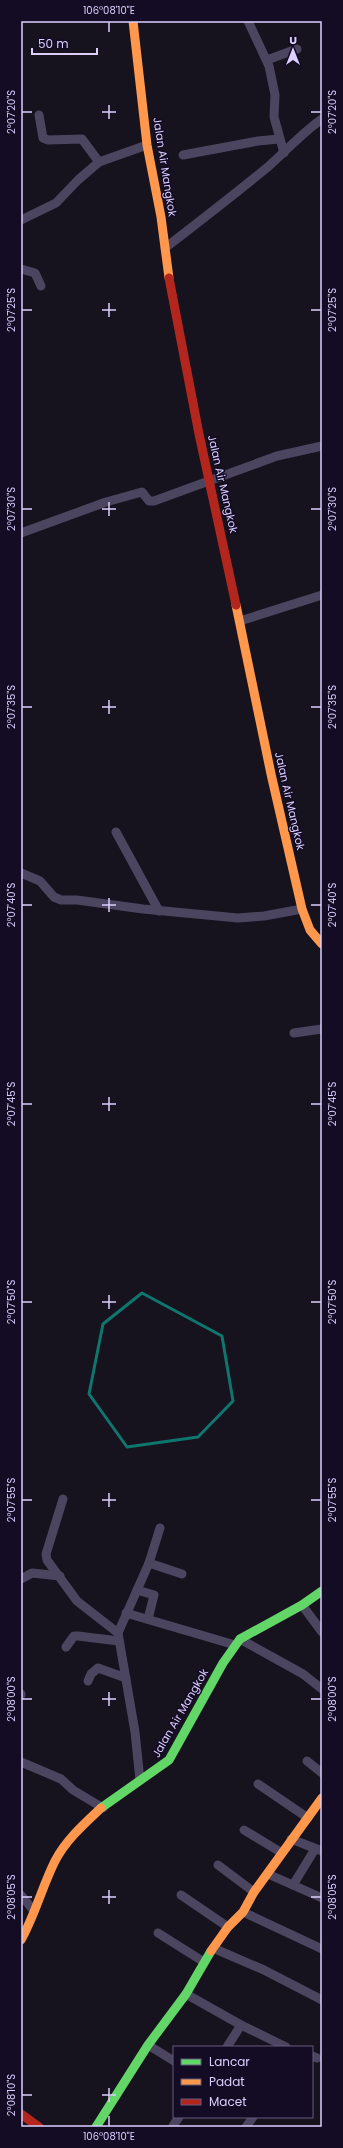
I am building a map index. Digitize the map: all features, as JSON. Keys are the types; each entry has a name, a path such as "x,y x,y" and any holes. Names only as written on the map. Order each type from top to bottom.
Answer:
{"street":[{"name":"Jalan Air Mangkok","path":"133,21 147,145 199,434 240,621 271,774 302,910 310,930 322,944"},
{"path":"248,21 267,60 274,92 273,111 279,139 284,153"},
{"path":"267,60 297,49"},
{"path":"39,115 44,138 48,140 82,138 99,162"},
{"path":"165,248 284,153 308,128 322,119"},
{"path":"182,154 258,140 279,139"},
{"path":"21,220 56,203 78,180 99,162 147,145"},
{"path":"21,269 35,273 41,286"},
{"path":"21,533 136,492 142,492 149,501 154,501 210,482 277,456 322,446"},
{"path":"240,621 322,595"},
{"path":"116,832 159,911"},
{"path":"21,873 40,881 57,900 77,900 159,911 238,918 264,916 302,910"},
{"path":"294,1033 322,1029"},
{"path":"63,1499 46,1554 50,1565 60,1576 77,1601 119,1637"},
{"path":"140,1780 135,1732 119,1637 126,1613 149,1563 160,1528"},
{"path":"149,1563 182,1574"},
{"path":"21,1579 32,1573 60,1576"},
{"path":"137,1590 154,1595 148,1619"},
{"name":"Jalan Air Mangkok","path":"21,1940 57,1856 87,1820 140,1780 158,1770 169,1760 223,1663 238,1642 302,1605 322,1591"},
{"path":"302,1605 322,1632"},
{"path":"126,1613 238,1642 304,1674 322,1689"},
{"path":"66,1647 74,1636 119,1637"},
{"path":"88,1681 91,1674 98,1668 126,1678"},
{"path":"307,1761 322,1773"},
{"path":"21,1762 61,1779 73,1790 103,1808"},
{"path":"258,1784 308,1818"},
{"path":"96,2127 148,2045 186,1994 213,1948 228,1927 243,1912 254,1892 268,1874 291,1838 322,1798"},
{"path":"244,1830 282,1852"},
{"path":"291,1838 318,1850 293,1885"},
{"path":"218,1865 254,1892"},
{"path":"268,1874 322,1898"},
{"path":"21,1895 34,1911"},
{"path":"181,1895 228,1927"},
{"path":"243,1912 322,1949"},
{"path":"158,1933 204,1962"},
{"path":"213,1948 264,1970 322,2000"},
{"path":"186,1994 241,2025 284,2046"},
{"path":"228,2046 241,2025"},
{"path":"148,2045 173,2060"},
{"path":"22,2117 39,2127"},
{"path":"173,2126 178,2118"},
{"path":"246,2127 251,2118"}],"highlighted area":[{"path":"142,1293 222,1336 233,1401 198,1437 127,1447 89,1394 103,1324"}],"traffic: fast":[{"path":"101,1808 169,1760 223,1663 240,1639 302,1605 322,1591"},
{"path":"96,2127 148,2045 186,1994 211,1951"}],"traffic: slow":[{"path":"133,21 147,145 161,217 169,278"},
{"path":"236,605 271,774 302,909 310,930 322,944"},
{"path":"211,1951 228,1927 243,1912 254,1892 322,1798"},
{"path":"21,1940 59,1853 76,1833 101,1808"}],"traffic: jam":[{"path":"169,278 199,434 236,605"},
{"path":"21,2114 39,2127"}]}
